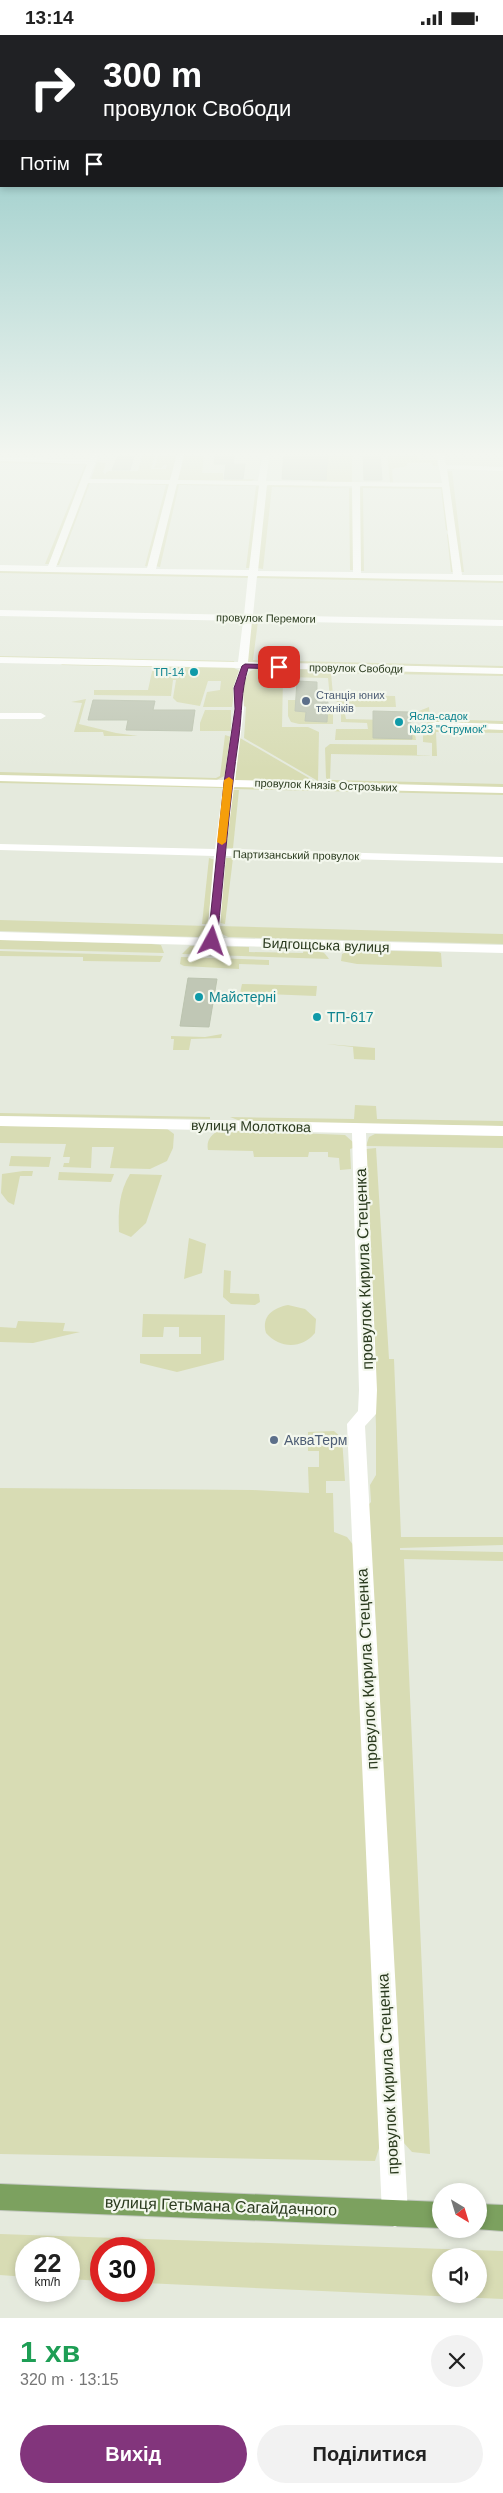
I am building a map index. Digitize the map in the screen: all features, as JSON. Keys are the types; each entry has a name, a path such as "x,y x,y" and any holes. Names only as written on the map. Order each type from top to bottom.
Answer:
{"main road":[{"name":"вулиця Гетьмана Сагайдачного","path":"0,2197 432,2215"},
{"path":"488,2217 503,2218"}],"street":[{"path":"51,569 55,558"},
{"path":"152,571 155,558"},
{"path":"212,941 228,783 239,709 238,688 245,666 243,663 255,558"},
{"path":"357,558 357,575"},
{"path":"455,558 458,577"},
{"path":"0,568 503,578"},
{"name":"провулок Перемоги","path":"0,613 503,623"},
{"name":"провулок Свободи","path":"0,660 503,671"},
{"path":"0,716 41,717"},
{"path":"436,725 503,727"},
{"name":"провулок Князів Острозьких","path":"0,778 503,790"},
{"name":"Партизанський провулок","path":"0,847 503,860"},
{"name":"Бидгощська вулиця","path":"0,936 503,949"},
{"name":"вулиця Молоткова","path":"0,1121 503,1131"},
{"name":"провулок Кирила Стеценка","path":"359,1129 368,1390 367,1414 356,1424 395,2214"}],"green space":[{"path":"48,558 52,558 49,564 45,564"},
{"path":"58,558 62,558 59,565 55,565"},
{"path":"147,558 152,558 150,567 145,566"},
{"path":"157,558 162,558 160,567 155,566"},
{"path":"247,558 252,558 251,568 246,568"},
{"path":"258,558 264,558 263,569 257,568"},
{"path":"350,558 355,558 355,570 350,570"},
{"path":"360,558 364,558 364,571 360,571"},
{"path":"449,558 453,558 455,572 451,572"},
{"path":"458,558 462,558 464,572 460,572"},
{"path":"0,570 246,575 251,578 0,573"},
{"path":"260,575 503,580 503,583 255,578"},
{"path":"250,621 258,621 253,660 503,666 503,669 247,662"},
{"path":"0,656 234,661 235,664 0,659"},
{"path":"62,664 232,667 240,671 232,707 203,707 207,692 220,690 221,681 208,681 200,706 177,702 173,698 176,680 173,680 171,696 94,695 94,690 148,690 153,667"},
{"path":"259,668 503,673 503,676 331,673 333,695 395,696 396,707 354,707 339,703 330,698 328,678 283,677 282,727 308,727 319,732 318,781 244,738 246,707 242,705 241,687 250,671"},
{"path":"86,699 79,724 138,736 104,736 103,732 74,732 82,703 71,702"},
{"path":"288,700 296,700 295,711 306,712 305,721 327,722 327,713 333,714 333,724 299,724 291,722 288,716"},
{"path":"429,707 430,719 503,721 503,725 427,724 427,721 420,721 419,711"},
{"path":"205,710 231,710 231,731 200,731 200,723"},
{"path":"341,714 345,714 346,719 389,720 415,734 416,740 335,740 336,729 368,729 367,723 341,722"},
{"path":"431,727 503,729 503,733 436,732 437,756 432,756 432,743 423,742 423,729 431,729"},
{"path":"225,735 231,737 226,775 215,781 0,776 0,772 216,778 220,776"},
{"path":"240,738 316,782 235,780"},
{"path":"330,744 417,745 417,755 430,756 331,754 330,780 503,784 503,788 332,783 326,778 325,748"},
{"path":"0,780 223,786 223,788 0,783"},
{"path":"236,786 503,792 503,795 233,789"},
{"path":"232,790 239,790 233,848 225,848"},
{"path":"209,858 215,860 208,924 202,924"},
{"path":"224,858 233,858 225,924 220,923"},
{"path":"0,920 207,926 204,934 198,937 0,931"},
{"path":"219,926 503,934 503,944 228,937 220,933"},
{"path":"0,940 151,944 161,945 164,953 0,949"},
{"path":"190,946 249,947 249,952 303,953 304,948 321,951 329,959 182,954"},
{"path":"350,950 438,952 441,953 442,967 357,964 341,961 342,954"},
{"path":"0,951 163,956 160,962 83,961 83,957 0,956"},
{"path":"181,957 269,960 269,965 239,964 239,969 184,966 180,964"},
{"path":"242,984 317,986 316,996 240,993"},
{"path":"222,1034 221,1038 191,1039 189,1050 173,1050 174,1039 171,1039 171,1036 205,1037"},
{"path":"326,1044 375,1048 375,1060 354,1059 353,1047"},
{"path":"355,1105 376,1106 377,1119 503,1121 503,1126 243,1122 230,1117 354,1119"},
{"path":"0,1113 210,1117 210,1119 0,1116"},
{"path":"0,1126 166,1128 174,1134 173,1148 167,1161 150,1169 110,1168 114,1147 92,1147 91,1168 63,1167 64,1163 69,1163 70,1157 63,1157 66,1144 0,1143"},
{"path":"220,1130 345,1135 354,1143 353,1148 350,1149 351,1169 340,1170 339,1158 328,1157 328,1152 309,1152 308,1157 254,1157 253,1151 208,1150 210,1138"},
{"path":"375,1134 503,1136 503,1148 366,1146 369,1137"},
{"path":"376,1148 389,1359 394,1359 401,1537 503,1537 503,1545 400,1548 400,1550 503,1552 503,1561 404,1559 430,2154 412,2152 403,2142 368,1505 371,1502 370,1485 376,1475 376,1426 366,1149"},
{"path":"11,1156 51,1157 49,1167 9,1166"},
{"path":"33,1171 32,1176 20,1176 14,1205 8,1202 1,1193 2,1174"},
{"path":"59,1172 114,1174 111,1182 58,1180"},
{"path":"130,1174 162,1175 146,1223 131,1237 119,1232 121,1195"},
{"path":"189,1238 206,1244 202,1273 184,1279"},
{"path":"224,1270 231,1271 230,1293 259,1294 260,1302 255,1305 231,1304 223,1297"},
{"path":"288,1305 305,1309 316,1319 315,1333 304,1342 291,1345 284,1344 266,1333 265,1322 267,1317 278,1308"},
{"path":"143,1314 225,1315 224,1360 177,1372 140,1363 140,1354 201,1354 201,1337 179,1337 179,1327 164,1327 163,1337 142,1337"},
{"path":"18,1321 65,1323 63,1331 80,1332 33,1343 0,1342 0,1327 16,1328"},
{"path":"334,1431 342,1438 345,1481 326,1481 326,1493 333,1493 334,1532 347,1537 354,1546 380,2145 375,2161 0,2154 0,1488 253,1490 309,1493 308,1467 319,1467 319,1451 308,1451 308,1432"},
{"path":"0,2234 90,2237 90,2280 80,2280 80,2237 15,2237 15,2276 0,2275"},
{"path":"155,2239 432,2249 432,2296 155,2283"},
{"path":"487,2250 503,2251 503,2299 487,2298"}],"building":[{"name":"Станція юних техніків","path":"297,681 317,682 317,702 328,702 327,722 305,721 306,712 295,711"},
{"path":"93,700 155,701 153,710 195,710 192,731 126,730 128,720 88,720"},
{"name":"Ясла-садок №23 \"Струмок\"","path":"373,711 410,712 412,739 373,738"},
{"name":"Майстерні","path":"188,978 217,979 209,1027 180,1026"}],"slow traffic":[{"path":"222,842 229,780"}],"place":[{"name":"ТП-14","path":"194,672"},
{"name":"Станція юних техніків","path":"306,701"},
{"name":"Ясла-садок №23 \"Струмок\"","path":"399,722"},
{"name":"Майстерні","path":"199,997"},
{"name":"ТП-617","path":"317,1017"},
{"name":"АкваТерм","path":"274,1440"}],"route":[{"path":"212,941 228,783 239,709 238,688 245,666 279,667"}]}
